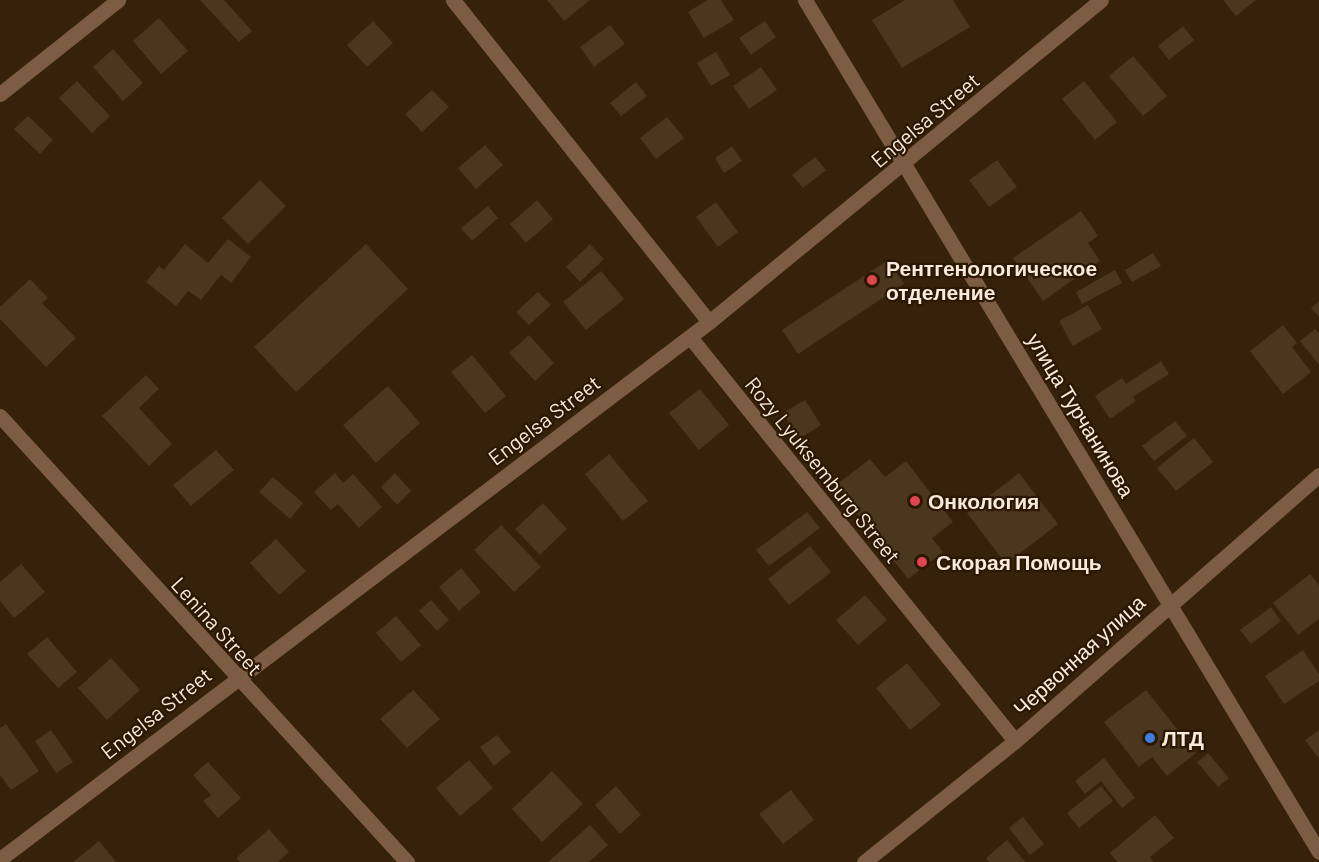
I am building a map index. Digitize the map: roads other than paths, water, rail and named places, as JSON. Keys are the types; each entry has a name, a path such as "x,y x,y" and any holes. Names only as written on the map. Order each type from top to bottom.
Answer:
{"street":[{"path":"0,94 118,0"},
{"path":"453,0 709,322"},
{"name":"улица Турчанинова","path":"805,0 1319,852"},
{"name":"Engelsa Street","path":"0,859 235,678 690,337 905,164 1101,0"},
{"name":"Rozy Lyuksemburg Street","path":"690,337 1015,741"},
{"name":"Lenina Street","path":"0,416 235,678 406,862"},
{"name":"Червонная улица","path":"864,862 1015,741 1170,602 1319,475"}],"place":[{"name":"Рентгенологическое отделение","path":"872,280"},
{"name":"Онкология","path":"915,501"},
{"name":"Скорая Помощь","path":"922,562"},
{"name":"ЛТД","path":"1150,738"}]}
